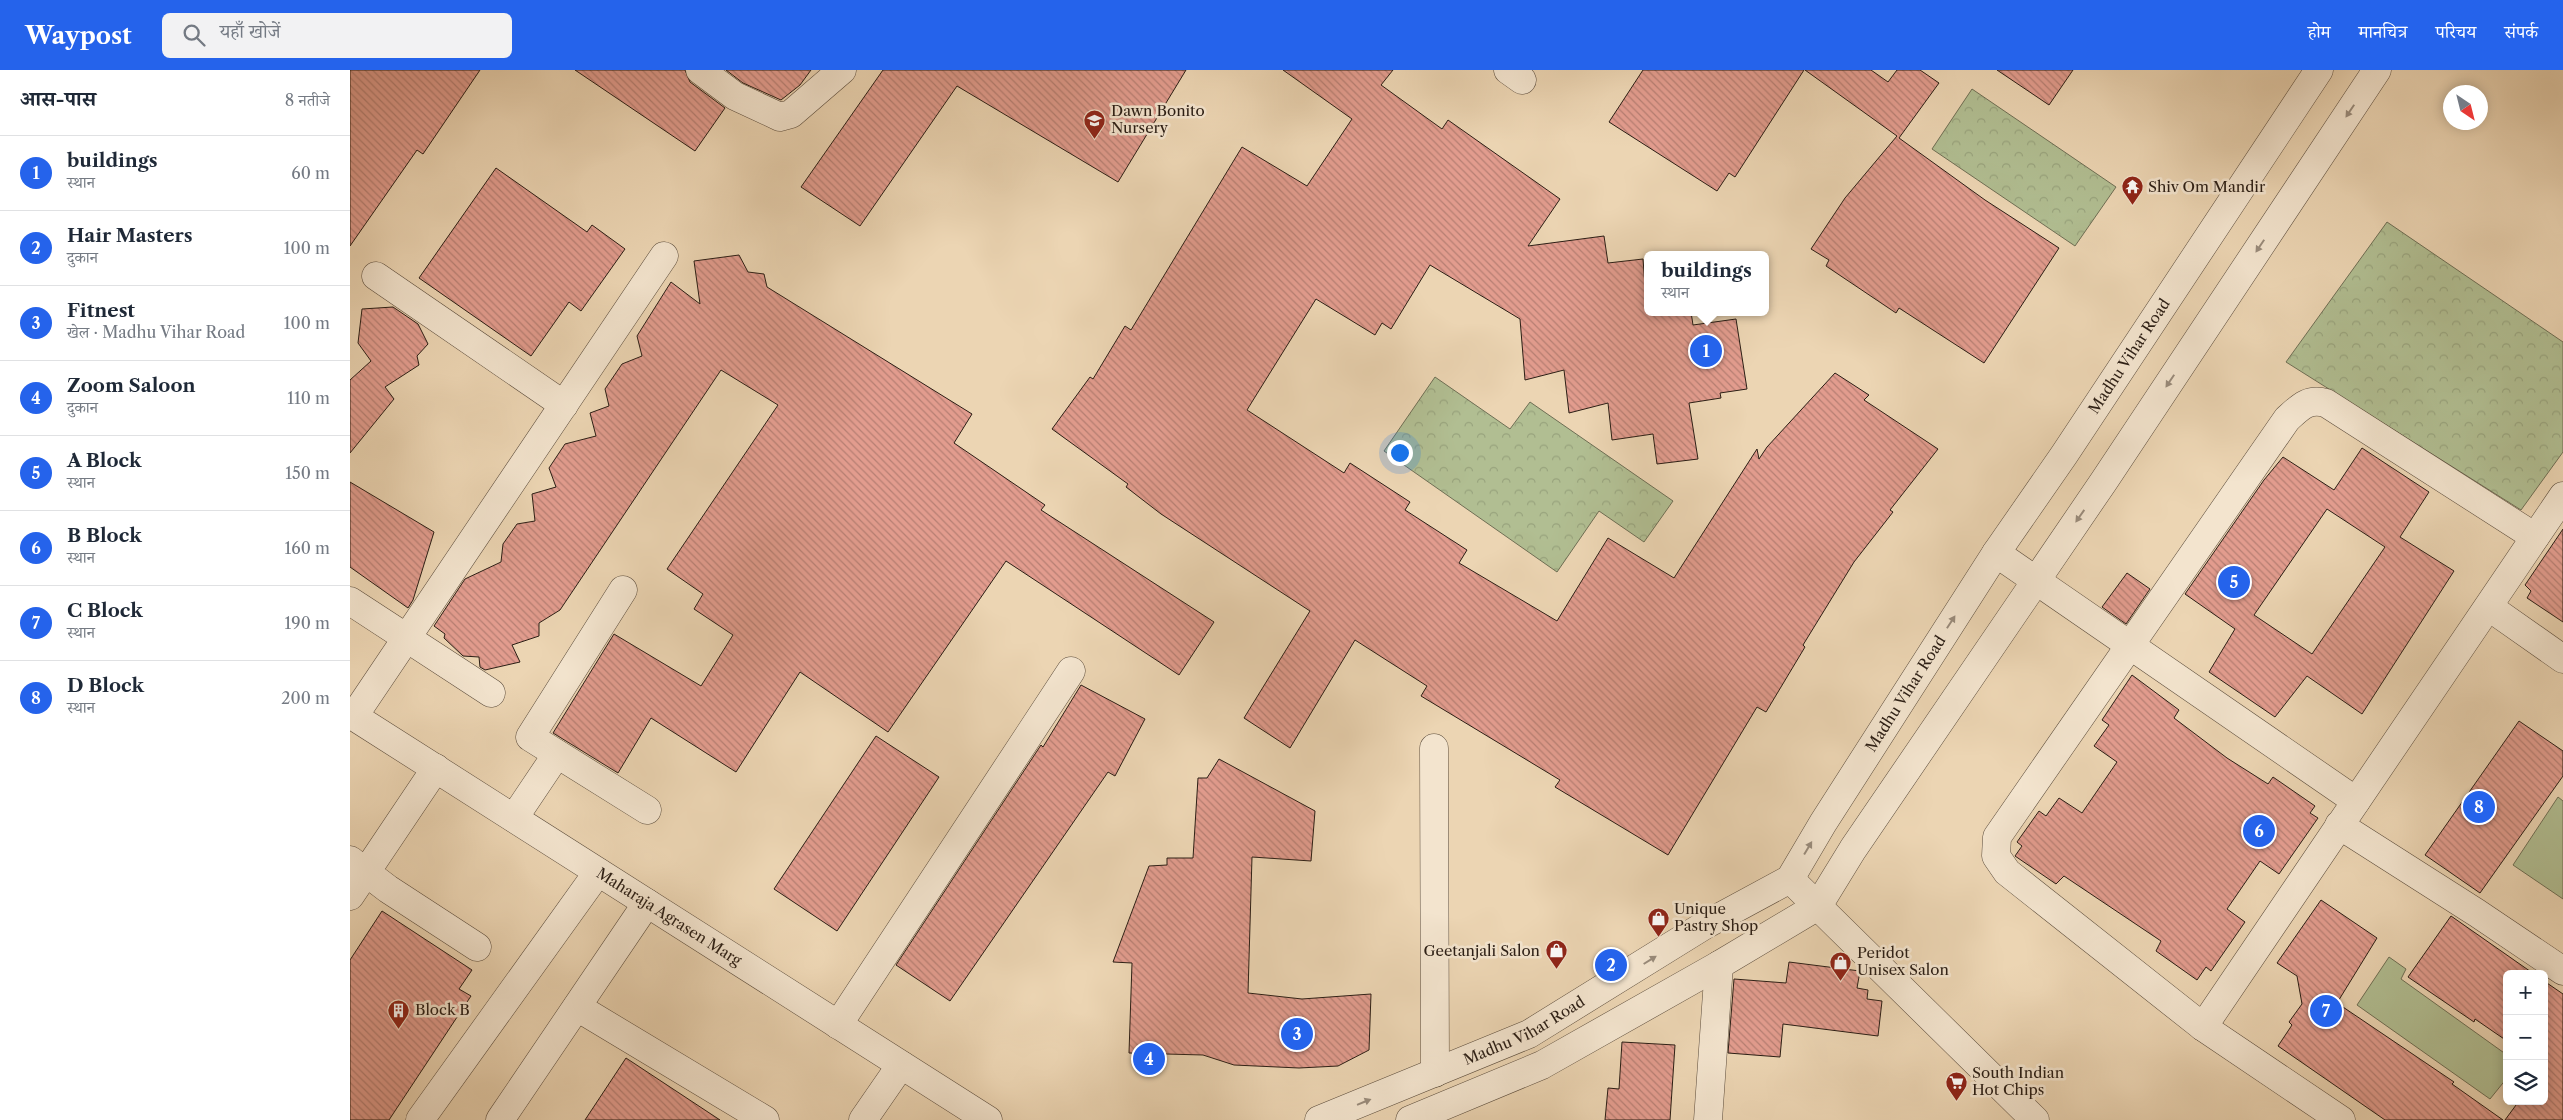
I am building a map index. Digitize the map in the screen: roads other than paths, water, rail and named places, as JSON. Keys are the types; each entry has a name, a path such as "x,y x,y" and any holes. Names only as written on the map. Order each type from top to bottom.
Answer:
{"street":[{"path":"700,70 734,96 780,118 791,114 842,70"},
{"name":"Madhu Vihar Road","path":"1319,1120 1529,1034 1705,926 1790,879 1828,815 1996,554 2064,455 2319,70"},
{"path":"1410,1120 1542,1065 1719,965 1818,906 1853,848 2104,481 2377,70"},
{"path":"352,715 408,639 664,256"},
{"path":"376,276 564,405"},
{"path":"2341,1120 2203,1027 2007,872 1996,856 1997,837 2287,419 2301,405 2315,400 2326,403 2535,537"},
{"path":"2203,1027 2563,496"},
{"path":"1996,554 2356,801"},
{"path":"623,590 530,737 648,810"},
{"path":"350,600 491,693"},
{"path":"2489,607 2563,659"},
{"path":"838,1025 1071,671"},
{"name":"Maharaja Agrasen Marg","path":"352,715 988,1120"},
{"path":"1434,748 1435,1073"},
{"path":"514,818 557,754"},
{"path":"350,896 358,865 436,768"},
{"path":"2339,825 2477,913 2563,971"},
{"path":"358,865 388,889 477,947"},
{"path":"420,1120 598,872"},
{"path":"1790,879 2035,1120"},
{"path":"500,1120 647,903"},
{"path":"1708,1120 1719,965"},
{"path":"577,1007 765,1120"},
{"path":"863,1120 901,1066"}],"place":[{"name":"Dawn Bonito Nursery","path":"1095,139"},
{"name":"Shiv Om Mandir","path":"2132,206"},
{"name":"buildings","path":"1706,351"},
{"name":"A Block","path":"2234,582"},
{"name":"D Block","path":"2479,807"},
{"name":"B Block","path":"2259,831"},
{"name":"Unique Pastry Shop","path":"1658,937"},
{"name":"Hair Masters","path":"1611,965"},
{"name":"Geetanjali Salon","path":"1556,970"},
{"name":"Peridot Unisex Salon","path":"1841,981"},
{"name":"C Block","path":"2326,1011"},
{"name":"Block B","path":"399,1029"},
{"name":"Fitnest","path":"1297,1034"},
{"name":"Zoom Saloon","path":"1149,1059"},
{"name":"South Indian Hot Chips","path":"1956,1101"}]}
